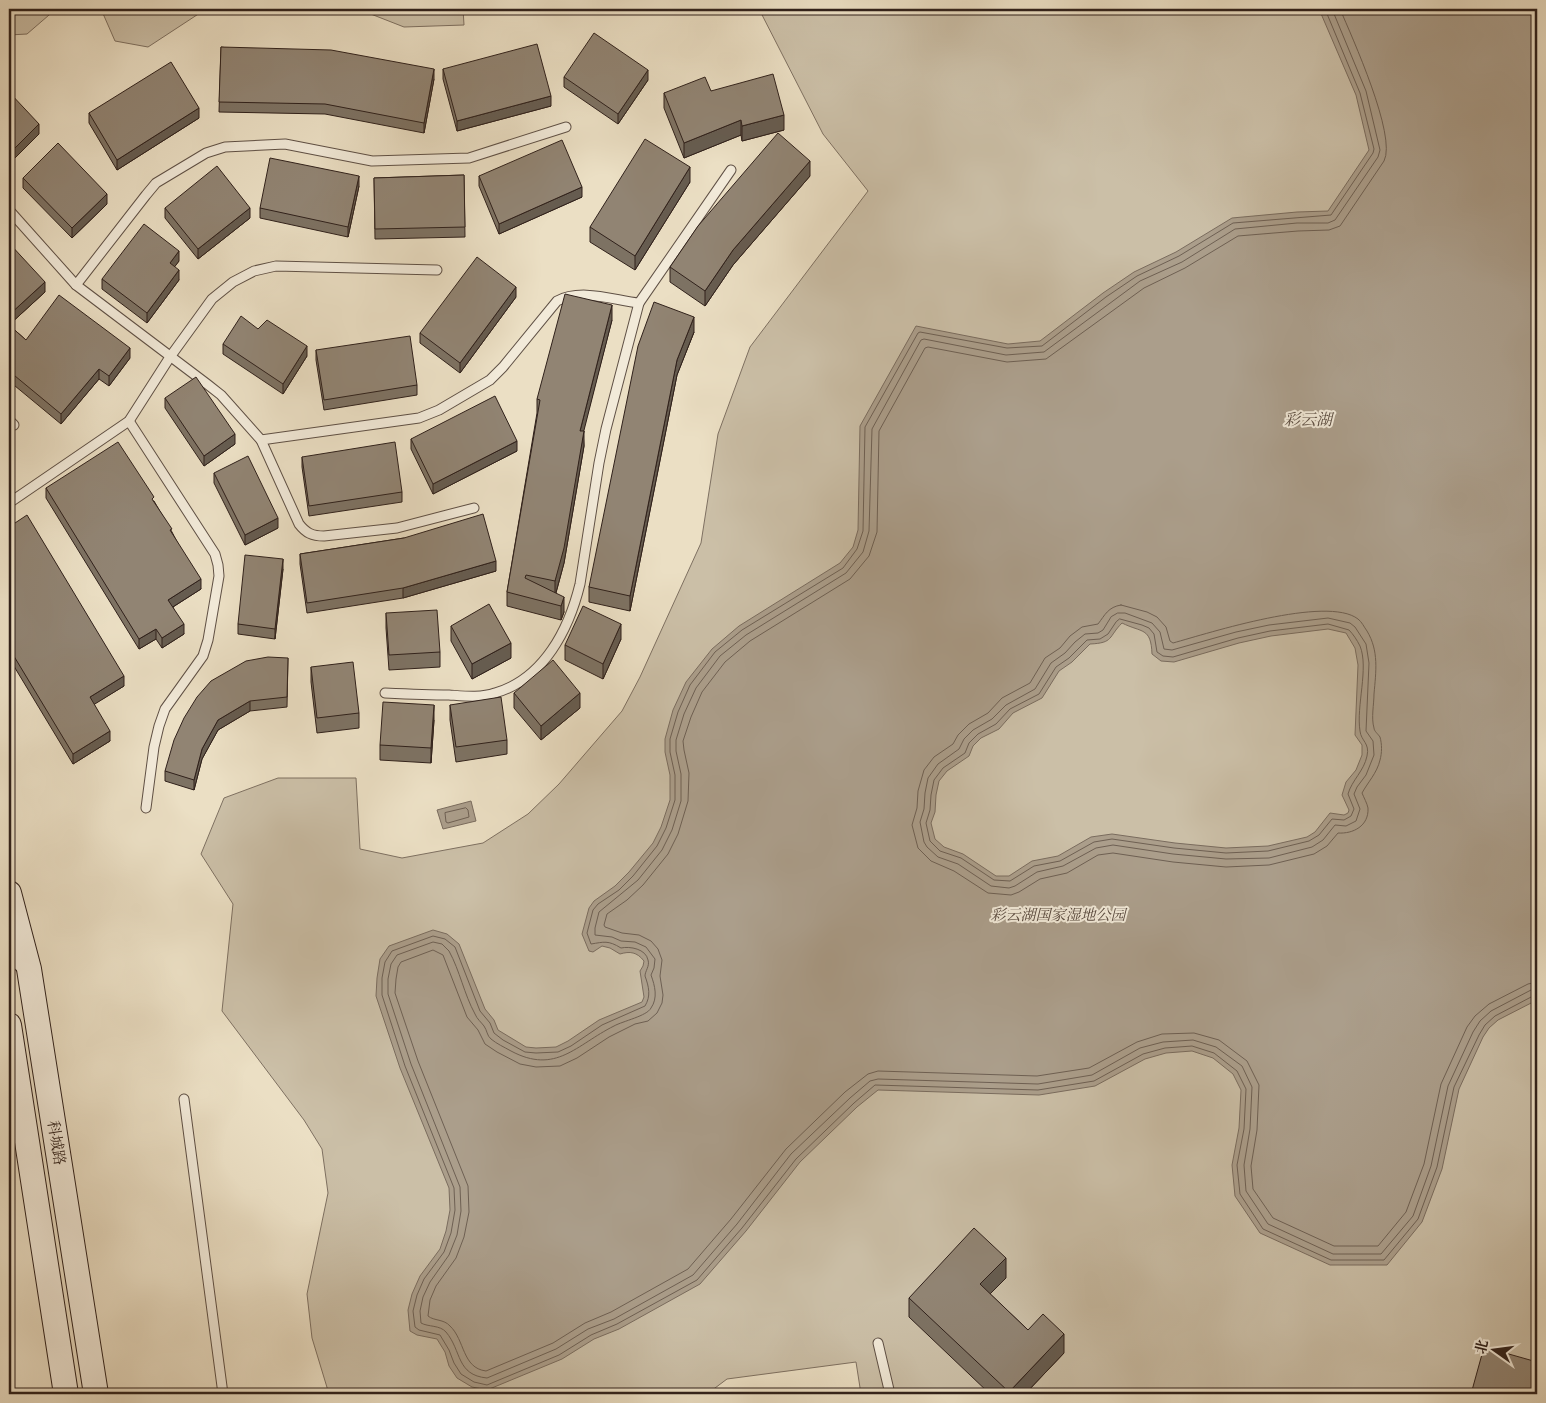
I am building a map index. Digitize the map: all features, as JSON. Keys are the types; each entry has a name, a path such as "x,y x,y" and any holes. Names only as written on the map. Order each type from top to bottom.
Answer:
{"main road":[{"name":"科城路","path":"9,890 29,969 96,1394"},
{"name":"科城路","path":"9,1024 66,1394"}],"street":[{"path":"9,954 29,969"}],"lane":[{"path":"76,285 156,183 215,149 285,144 372,161 469,158 566,127"},
{"path":"385,693 478,696 495,694 527,676 552,651 571,616 578,592 599,463 639,304 731,170"},
{"path":"9,210 76,285 221,396 262,440 299,524 305,532 314,536 324,536 397,528 474,508"},
{"path":"9,503 129,421 170,357 212,300 233,282 254,271 276,266 437,270"},
{"path":"262,440 418,418 439,410 490,380 503,367 557,301 566,296 580,295 639,304"},
{"path":"129,421 215,554 218,571 208,640 203,656 166,709 159,726 154,747 146,808"},
{"path":"184,1100 223,1394"},
{"path":"878,1343 890,1394"}],"green space":[{"path":"9,9 56,9 27,34 9,35"},
{"path":"101,9 206,9 148,47 115,41"},
{"path":"358,9 463,9 464,25 404,27"},
{"name":"彩云湖国家湿地公园","path":"759,9 1537,9 1537,1394 861,1394 856,1362 727,1379 707,1394 329,1394 312,1338 307,1294 328,1193 322,1149 304,1120 222,1011 233,904 201,854 224,798 278,778 356,778 360,849 402,858 483,843 528,814 559,784 622,711 640,677 701,543 718,434 750,347 868,191 823,134"}],"water":[{"name":"彩云湖","path":"1319,9 1537,9 1537,1000 1498,1020 1483,1037 1459,1089 1442,1169 1422,1222 1387,1265 1330,1265 1260,1233 1235,1196 1232,1165 1239,1128 1241,1090 1233,1074 1213,1058 1192,1051 1166,1053 1145,1059 1095,1086 1039,1095 878,1090 857,1107 800,1162 746,1231 700,1284 619,1329 594,1339 562,1359 487,1390 472,1387 457,1378 449,1366 445,1352 437,1339 417,1335 410,1331 408,1310 412,1294 420,1276 440,1249 446,1231 450,1210 449,1188 400,1068 376,996 380,959 389,946 433,930 447,934 459,944 485,1009 494,1020 498,1030 526,1047 556,1047 599,1020 642,1002 644,997 640,971 644,961 633,953 620,954 602,946 593,952 589,951 582,934 589,908 594,901 615,886 629,872 653,843 661,827 670,800 670,775 665,752 665,739 673,710 686,682 712,649 739,626 840,563 853,547 858,530 860,426 916,326 1008,344 1040,341 1134,272 1176,252 1232,218 1328,211 1369,150 1356,95","holes":["1122,623 1144,632 1150,639 1152,654 1161,661 1174,662 1239,643 1271,636 1328,629 1346,633 1355,648 1358,665 1355,735 1362,745 1362,755 1356,770 1346,782 1342,795 1349,810 1348,813 1344,815 1330,813 1315,832 1307,837 1268,846 1226,848 1112,834 1091,837 1058,856 1032,861 1009,876 996,876 963,854 944,847 935,839 931,823 935,812 939,781 947,771 969,756 973,746 981,738 999,729 1013,713 1042,698 1059,671 1072,662 1090,644 1107,641"]},
{"path":"471,801 476,821 443,829 437,810"}],"building":[{"path":"594,33 648,70 618,114 564,77"},
{"path":"537,44 551,96 457,121 443,69"},
{"path":"221,47 331,50 434,69 424,123 325,104 219,102"},
{"path":"171,62 199,108 117,160 89,113"},
{"path":"773,74 784,115 742,126 741,120 684,143 664,93 705,77 711,91"},
{"path":"9,92 39,124 9,154"},
{"path":"778,133 810,161 733,250 705,291 670,267 698,226"},
{"path":"645,139 690,167 635,256 590,227"},
{"path":"562,140 582,187 499,224 479,176"},
{"path":"58,143 107,194 72,228 23,178"},
{"path":"270,158 359,176 348,227 260,208"},
{"path":"217,166 250,208 198,249 165,208"},
{"path":"464,175 465,227 375,229 374,178"},
{"path":"144,224 179,251 170,263 179,270 147,313 102,279"},
{"path":"9,243 45,282 9,315"},
{"path":"477,257 516,287 460,363 420,333"},
{"path":"565,294 612,305 580,431 584,431 564,548 555,581 526,575 525,578 564,597 561,606 507,592 540,400 537,399"},
{"path":"59,295 130,348 109,376 99,369 61,414 9,371 9,325 26,340"},
{"path":"654,302 694,317 677,360 630,596 589,587 638,346"},
{"path":"241,316 258,329 267,320 307,346 283,384 223,344"},
{"path":"410,336 417,385 324,400 316,350"},
{"path":"196,377 235,434 204,456 165,398"},
{"path":"495,396 517,441 433,484 411,439"},
{"path":"118,442 154,497 152,499 201,579 168,600 184,624 162,638 156,629 139,639 46,488"},
{"path":"395,442 402,492 309,506 302,457"},
{"path":"248,456 278,518 245,535 214,473"},
{"path":"483,514 496,561 403,588 307,603 300,554 404,538"},
{"path":"27,515 124,676 90,697 110,731 73,754 9,648 9,527"},
{"path":"245,555 283,559 275,629 238,624"},
{"path":"489,604 511,643 472,664 451,626"},
{"path":"583,606 621,624 603,664 565,645"},
{"path":"437,610 440,652 389,655 386,613"},
{"path":"268,657 288,658 287,697 250,701 218,720 202,749 194,780 165,771 174,740 184,718 197,697 211,681 246,661"},
{"path":"553,660 580,693 541,726 514,693"},
{"path":"353,662 359,713 317,718 311,667"},
{"path":"501,697 507,740 456,747 450,705"},
{"path":"383,702 434,705 431,748 380,745"},
{"path":"974,1228 1006,1258 980,1284 1028,1330 1043,1314 1064,1334 1009,1392 909,1298"},
{"path":"1484,1347 1537,1362 1537,1394 1471,1394"}]}
